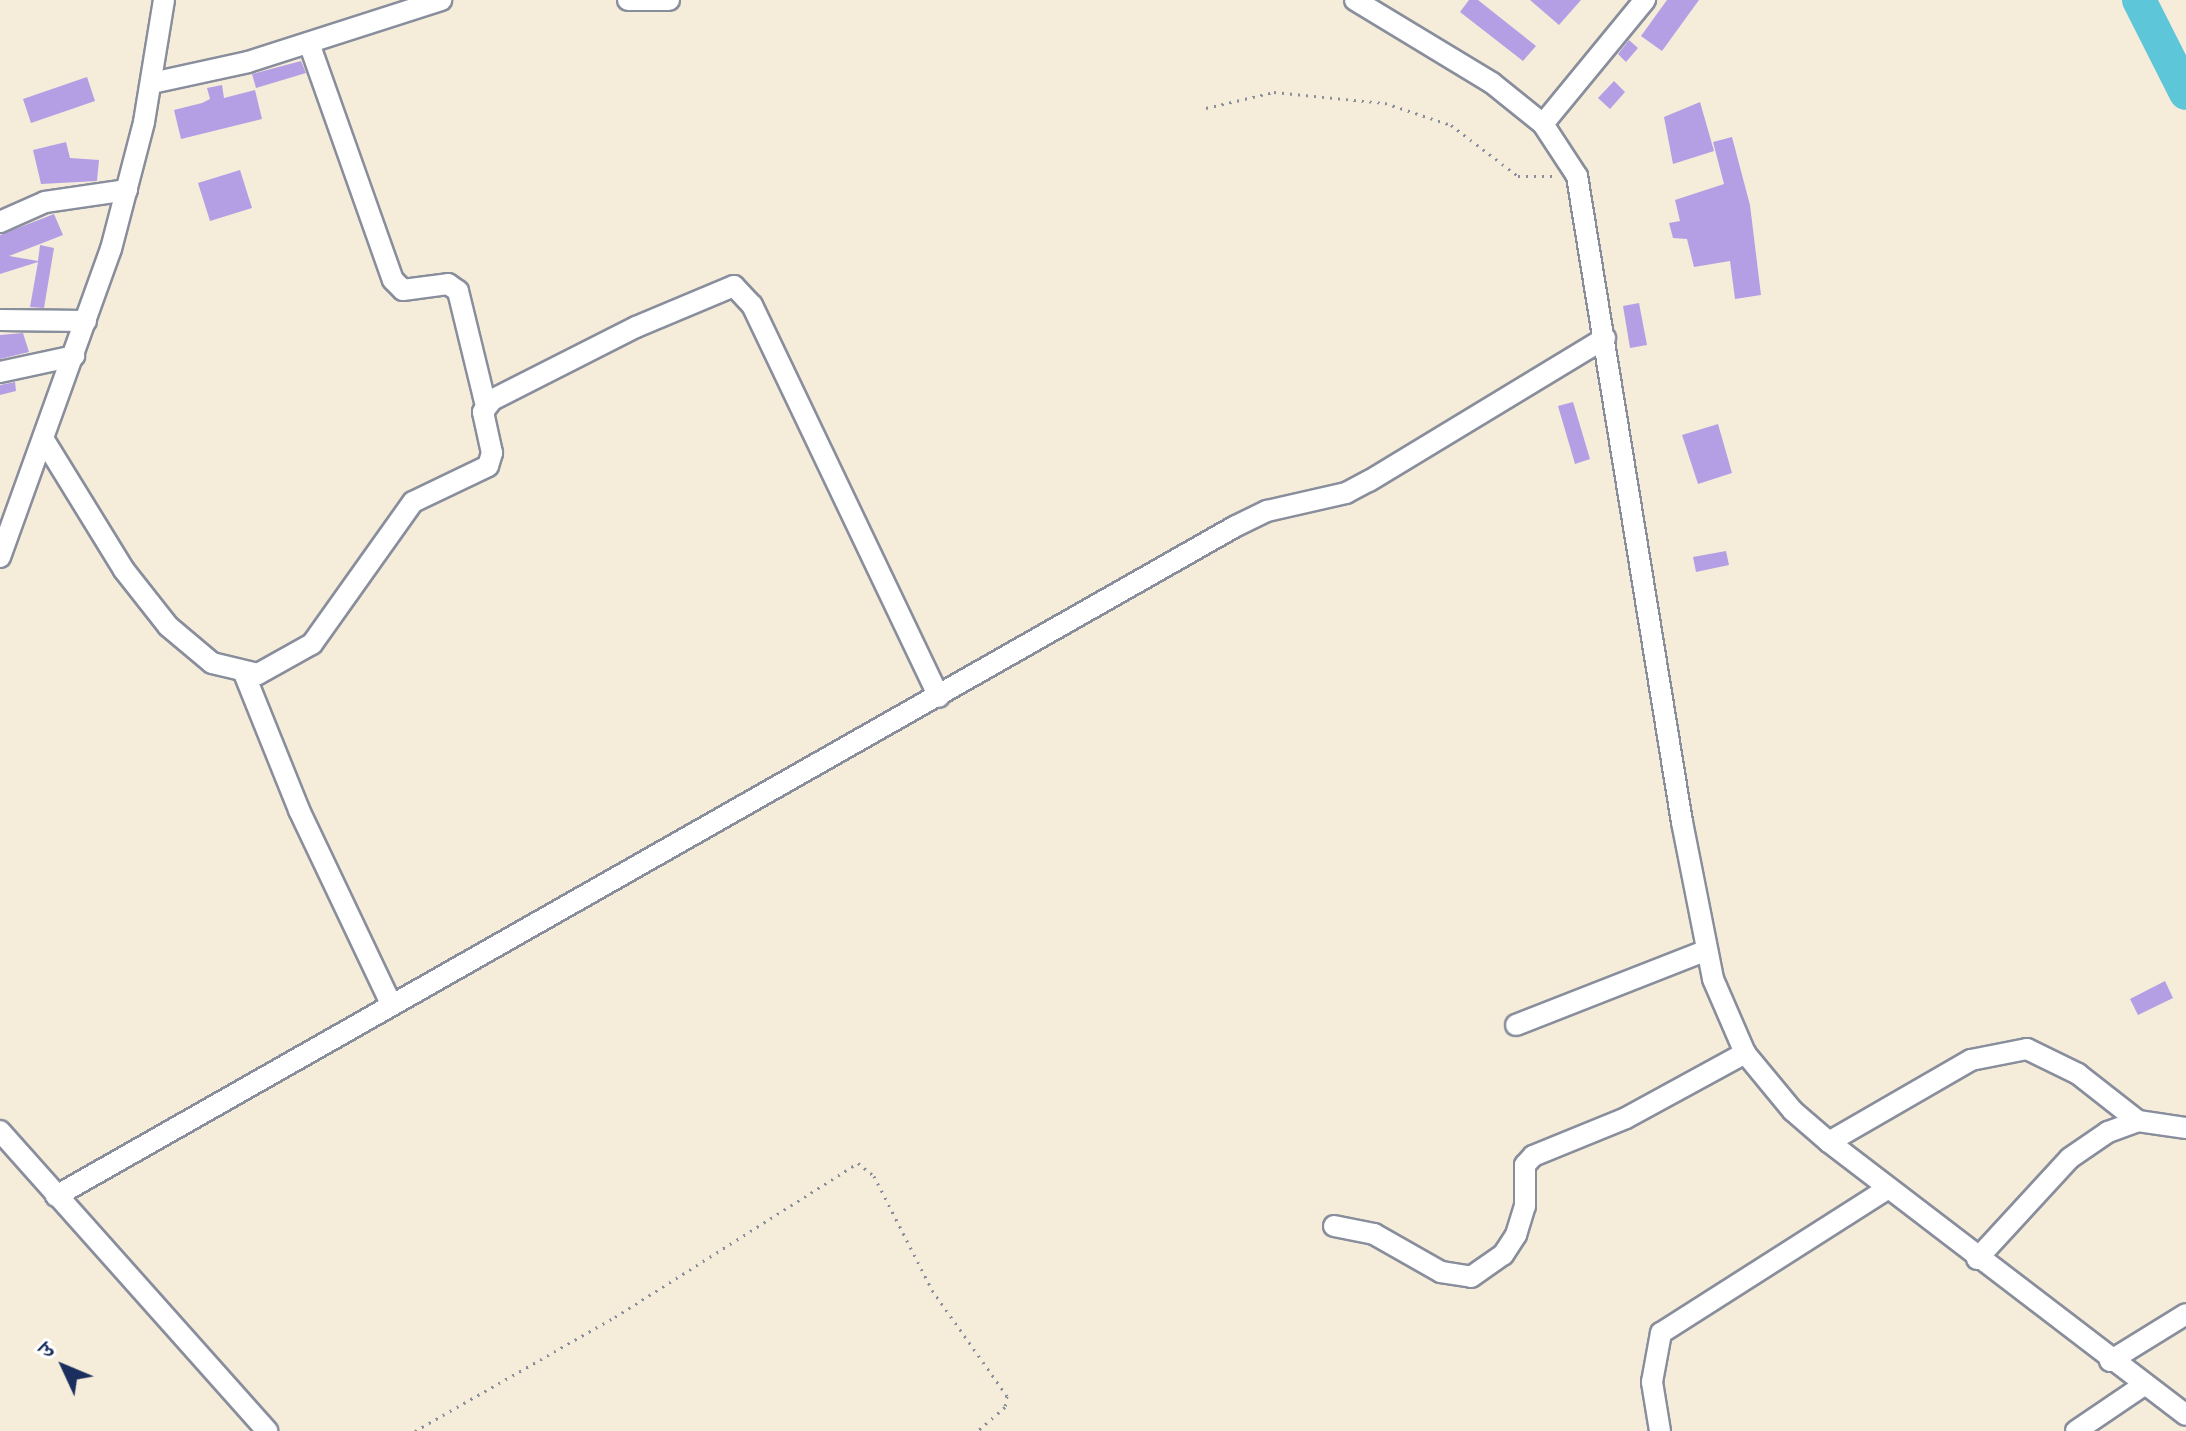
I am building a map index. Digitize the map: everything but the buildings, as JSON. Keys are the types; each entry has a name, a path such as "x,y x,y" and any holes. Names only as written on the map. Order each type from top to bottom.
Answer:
{"street":[{"path":"0,557 74,356 127,190 152,83 164,0"},
{"path":"152,83 309,43 441,0"},
{"path":"628,0 669,0"},
{"path":"1355,0 1492,83 1543,124 1577,176 1707,950 1713,979 1745,1053 1793,1111 1829,1142 2110,1361 2186,1415"},
{"path":"1543,124 1645,0"},
{"path":"44,440 124,570 168,626 212,663 244,673 276,668 312,644 413,502 488,466 492,453 484,422 486,406 458,291 448,284 403,290 393,280 309,43"},
{"path":"0,222 45,202 127,190"},
{"path":"486,406 636,327 726,287 741,289 939,697"},
{"path":"0,320 86,321"},
{"path":"56,1196 1234,527 1267,511 1346,493 1605,338"},
{"path":"0,372 74,356"},
{"path":"244,673 299,810 391,1004"},
{"path":"1516,1025 1707,950"},
{"path":"1829,1142 1971,1060 2027,1049 2078,1074 2138,1121"},
{"path":"1334,1226 1374,1234 1441,1272 1471,1277 1503,1255 1516,1235 1525,1206 1525,1165 1533,1156 1626,1118 1745,1053"},
{"path":"1977,1259 2070,1158 2108,1132 2138,1121 2186,1128"},
{"path":"0,1131 267,1431"},
{"path":"1660,1431 1652,1382 1661,1333 1887,1189"},
{"path":"2110,1361 2186,1314"},
{"path":"2076,1431 2144,1385"}],"path":[{"path":"1206,108 1274,92 1385,103 1451,125 1518,176 1577,176"},
{"path":"415,1431 615,1317 858,1163 874,1176 932,1290 1007,1396 1005,1407 977,1431"}],"waterway":[{"path":"2139,0 2186,93"}]}
